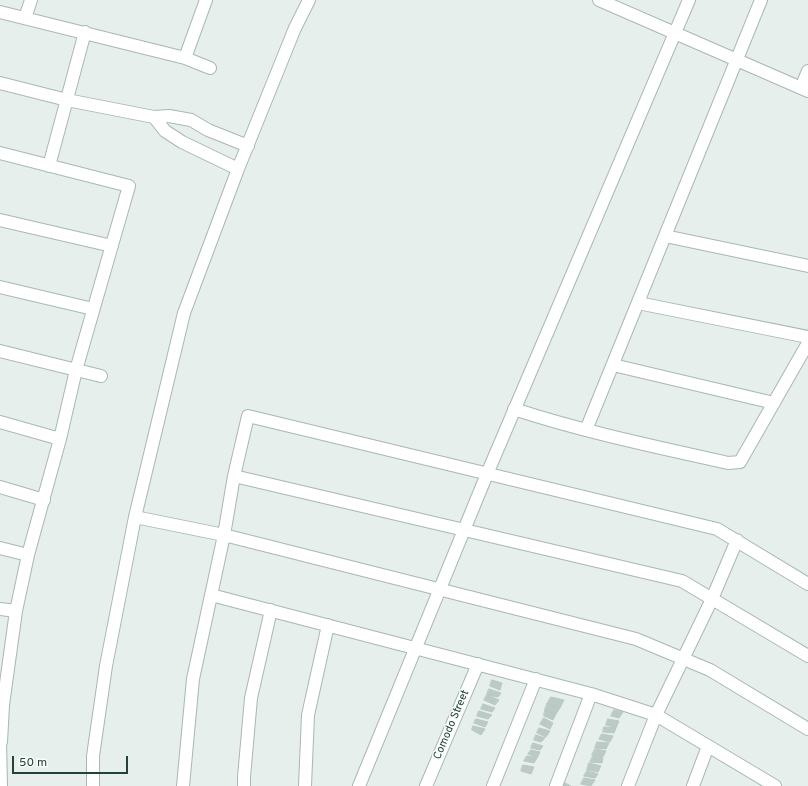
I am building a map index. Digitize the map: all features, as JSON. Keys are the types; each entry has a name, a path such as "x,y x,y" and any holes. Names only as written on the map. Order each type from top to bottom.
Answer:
{"street":[{"path":"25,18 30,0"},
{"path":"93,786 93,756 106,666 135,517 184,313 238,169 295,28 309,0"},
{"path":"359,786 514,409 676,34 689,0"},
{"path":"586,430 761,0"},
{"path":"185,58 201,1"},
{"path":"605,1 804,90 808,71"},
{"path":"0,12 185,58 210,68"},
{"path":"49,166 85,32"},
{"path":"0,83 67,100 154,117 169,116 191,120 208,130 248,146"},
{"path":"154,117 165,131 182,142 238,169"},
{"path":"0,153 129,186 76,370 60,439 28,555 3,675 0,786"},
{"path":"0,220 112,246"},
{"path":"665,236 808,266"},
{"path":"0,287 93,309"},
{"path":"638,303 808,337"},
{"path":"514,409 551,422 728,463 740,462 808,343"},
{"path":"0,351 100,376"},
{"path":"612,365 774,403"},
{"path":"183,786 193,678 224,535 234,476 248,416 717,529 808,584"},
{"path":"0,422 60,439"},
{"path":"234,476 682,581 808,656"},
{"path":"0,487 44,500"},
{"path":"135,517 224,535 636,639 710,670 808,729"},
{"path":"628,786 656,715 712,599 737,540"},
{"path":"0,548 28,555"},
{"path":"211,595 536,679 591,694 656,715 708,746 762,782 775,786"},
{"path":"0,609 16,611"},
{"path":"244,786 251,698 271,610"},
{"path":"305,786 308,715 328,625"},
{"name":"Comodo Street","path":"426,786 478,664"},
{"path":"493,786 536,679"},
{"path":"556,786 591,694"},
{"path":"692,786 708,746"}],"building":[{"path":"492,680 502,683 500,690 490,686"},
{"path":"489,689 501,693 498,697 487,695"},
{"path":"487,695 499,700 495,705 484,700"},
{"path":"551,697 564,700 560,708 547,704"},
{"path":"483,704 495,708 492,712 481,709"},
{"path":"547,704 560,708 556,714 545,710"},
{"path":"545,710 556,714 553,720 544,716"},
{"path":"614,710 623,712 619,718 611,716"},
{"path":"479,711 492,715 488,719 477,716"},
{"path":"544,718 553,723 550,729 540,724"},
{"path":"476,719 488,722 485,727 474,723"},
{"path":"608,719 619,721 616,728 606,725"},
{"path":"473,726 485,729 481,735 472,730"},
{"path":"604,727 616,728 614,733 603,732"},
{"path":"539,728 550,731 546,737 537,733"},
{"path":"602,734 613,736 610,742 599,739"},
{"path":"536,735 545,738 541,742 534,740"},
{"path":"597,742 609,743 606,749 595,748"},
{"path":"533,743 543,746 540,750 531,748"},
{"path":"595,749 606,751 603,757 592,755"},
{"path":"531,750 540,752 537,758 528,754"},
{"path":"527,756 537,758 534,763 524,761"},
{"path":"593,756 603,758 602,763 590,762"},
{"path":"589,763 601,766 598,772 587,770"},
{"path":"523,765 534,767 531,774 521,771"},
{"path":"587,771 598,774 595,778 584,776"},
{"path":"584,778 595,780 591,786 581,784"},
{"path":"561,781 571,786 560,786"}]}
